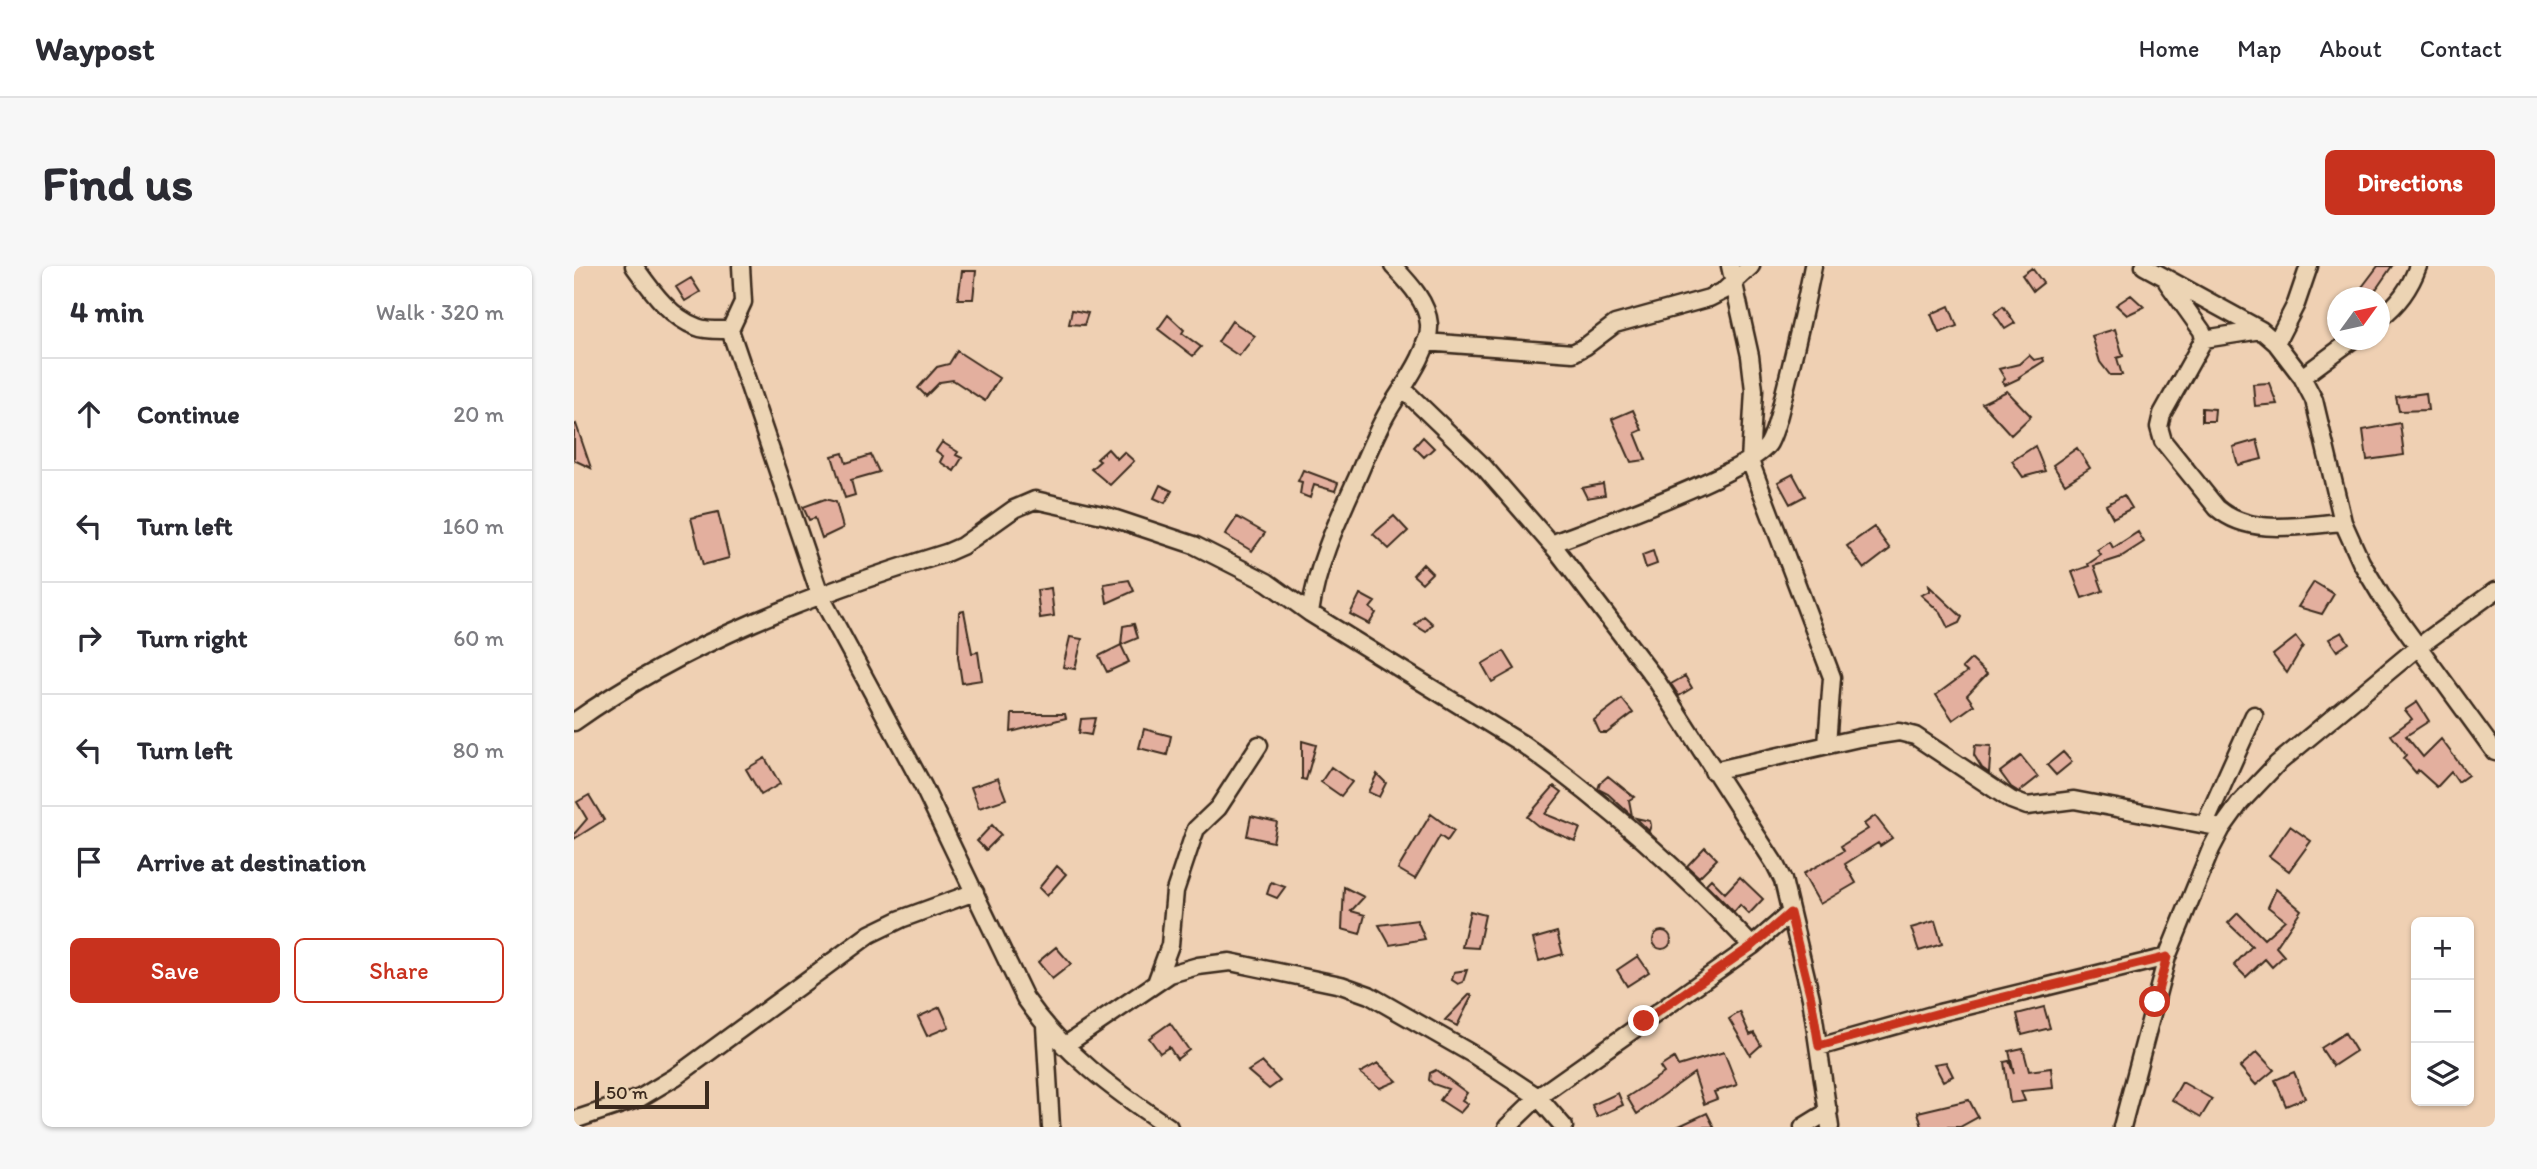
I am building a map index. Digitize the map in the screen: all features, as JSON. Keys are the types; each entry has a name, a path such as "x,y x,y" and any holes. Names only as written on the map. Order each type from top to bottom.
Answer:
{"street":[{"path":"634,266 661,302 676,315 697,328 730,330"},
{"path":"741,266 743,302 730,330 820,595 923,786 1025,998 1045,1026 1064,1046 1118,1093 1169,1127"},
{"path":"1310,613 1318,568 1331,535 1386,415 1403,388 1425,342 1429,325 1424,310 1416,292 1393,266"},
{"path":"1425,342 1573,353 1615,324 1709,298 1725,290 1731,274 1751,266"},
{"path":"1552,544 1651,505 1750,461 1769,444 1778,419 1813,266"},
{"path":"2144,266 2260,330 2276,344 2302,377 2314,400 2343,522 2361,562 2382,597 2495,751"},
{"path":"2276,344 2296,304 2309,266"},
{"path":"2390,310 2410,288 2418,266"},
{"path":"1731,274 1751,356 1754,390 1750,461 1832,677 1827,745"},
{"path":"2166,279 2202,331 2204,339 2162,414 2159,427 2163,441 2227,517 2246,524 2280,526 2343,522"},
{"path":"2204,339 2260,330"},
{"path":"2302,377 2338,350"},
{"path":"1403,388 1484,467 1552,544 1656,680 1775,864 1783,880 1811,998 1830,1119 1803,1127"},
{"path":"574,722 655,670 737,630 820,595 946,553 962,546 1014,509 1040,500 1107,516 1194,545 1267,582 1310,613 1552,765 1658,854 1752,946"},
{"path":"2122,1127 2167,957 2222,828 2240,803 2277,764 2418,647 2495,591"},
{"path":"2204,824 2254,715"},
{"path":"1713,771 1899,732 1915,736 2011,800 2027,806 2074,800 2222,828"},
{"path":"1156,983 1170,945 1175,891 1196,830 1218,807 1259,745"},
{"path":"574,1120 640,1098 675,1077 870,934 901,919 975,892"},
{"path":"1507,1127 1538,1097 1752,946 1790,913"},
{"path":"1819,1046 1939,1013 2167,957"},
{"path":"1064,1046 1170,975 1198,966 1230,962 1341,985 1369,995 1474,1055 1538,1097 1564,1127"},
{"path":"1045,1026 1051,1127"}],"building":[{"path":"2378,266 2392,266 2378,287 2362,287"},
{"path":"2032,268 2043,283 2033,291 2022,275"},
{"path":"962,271 976,271 973,299 958,299"},
{"path":"691,278 700,292 685,301 676,287"},
{"path":"2131,295 2144,307 2127,315 2116,305"},
{"path":"1949,306 1957,326 1939,333 1931,314"},
{"path":"2003,306 2015,323 2005,329 1994,313"},
{"path":"1072,310 1088,313 1084,325 1069,324"},
{"path":"1168,315 1184,330 1182,333 1201,347 1193,356 1158,329"},
{"path":"1232,321 1255,336 1239,356 1218,342"},
{"path":"2115,329 2123,356 2117,358 2122,375 2110,375 2100,362 2092,336"},
{"path":"957,351 999,378 985,401 953,380 940,382 926,396 918,388 937,367 949,364"},
{"path":"2029,355 2034,360 2043,358 2044,361 2005,385 2002,382 2005,379 1999,369 2019,364"},
{"path":"2269,383 2277,404 2255,406 2253,384"},
{"path":"2007,391 2031,416 2011,435 1982,403"},
{"path":"2426,393 2428,410 2399,411 2396,397"},
{"path":"2202,408 2215,409 2214,421 2202,421"},
{"path":"1633,410 1642,430 1635,433 1646,460 1631,462 1612,419"},
{"path":"2400,423 2404,455 2367,460 2363,430"},
{"path":"576,424 591,468 574,460"},
{"path":"1423,437 1434,448 1424,457 1414,447"},
{"path":"2257,440 2262,459 2238,465 2233,447"},
{"path":"942,442 958,452 956,455 962,458 954,471 940,462 943,456 936,451"},
{"path":"2035,446 2045,471 2023,477 2012,461"},
{"path":"2077,448 2090,468 2065,484 2053,465"},
{"path":"1108,449 1117,459 1124,452 1134,461 1110,485 1091,469"},
{"path":"843,453 846,463 871,455 879,472 851,480 855,495 845,498 832,456"},
{"path":"1303,470 1338,483 1335,491 1314,485 1310,498 1300,494 1302,482 1298,481"},
{"path":"1793,474 1805,496 1790,504 1778,482"},
{"path":"1603,484 1605,495 1587,498 1582,488"},
{"path":"1160,485 1172,491 1165,503 1154,498"},
{"path":"2124,495 2132,508 2113,518 2106,505"},
{"path":"825,499 836,502 843,528 822,538 815,518 809,520 803,507"},
{"path":"718,512 729,558 703,565 691,518"},
{"path":"1394,516 1408,531 1389,549 1373,534"},
{"path":"1237,517 1265,533 1252,551 1225,535"},
{"path":"1874,527 1890,549 1864,569 1847,546"},
{"path":"2138,532 2144,542 2119,558 2094,566 2103,591 2082,598 2072,572 2089,566 2088,564 2101,555 2097,550 2110,542 2113,548"},
{"path":"1653,551 1657,564 1646,568 1642,555"},
{"path":"1423,564 1432,573 1422,583 1413,575"},
{"path":"1129,580 1134,591 1107,603 1104,584"},
{"path":"2314,582 2334,594 2322,614 2298,607"},
{"path":"1929,586 1962,617 1959,623 1948,628 1940,612 1921,595 1930,591"},
{"path":"1051,588 1054,616 1040,618 1037,590"},
{"path":"1360,594 1375,602 1370,608 1376,613 1369,624 1350,614"},
{"path":"964,611 972,653 978,652 982,680 962,683 958,657 959,612"},
{"path":"1424,616 1433,624 1426,632 1415,625"},
{"path":"1134,624 1138,638 1121,645 1123,626"},
{"path":"2342,632 2349,643 2337,651 2329,639"},
{"path":"1070,637 1082,639 1075,669 1063,667"},
{"path":"2296,637 2303,646 2287,673 2273,655"},
{"path":"1121,645 1129,662 1107,672 1099,656"},
{"path":"1504,651 1515,669 1492,682 1482,664"},
{"path":"1971,659 1987,674 1967,695 1974,705 1953,720 1936,695 1967,672 1962,668"},
{"path":"1685,676 1692,688 1679,696 1671,684"},
{"path":"1622,699 1633,713 1607,733 1600,733 1594,720"},
{"path":"2417,702 2429,721 2406,736 2423,757 2441,739 2468,775 2458,782 2451,772 2437,787 2418,770 2416,773 2403,758 2406,755 2391,735 2412,719 2405,710"},
{"path":"1012,714 1065,714 1066,718 1011,732"},
{"path":"1095,718 1091,735 1079,733 1081,719"},
{"path":"1144,729 1171,736 1167,755 1139,748"},
{"path":"1302,741 1316,745 1306,780 1302,779"},
{"path":"1975,745 1991,746 1989,773 1982,768 1974,755"},
{"path":"2063,752 2072,762 2056,775 2047,765"},
{"path":"2021,756 2038,777 2019,792 2011,787 2000,772"},
{"path":"765,758 780,784 761,795 746,769"},
{"path":"1331,767 1352,782 1341,796 1321,782"},
{"path":"1377,774 1386,783 1379,797 1368,792"},
{"path":"1608,776 1634,797 1629,800 1632,816 1608,794 1598,789"},
{"path":"998,778 1006,799 979,808 971,787"},
{"path":"1554,786 1562,792 1545,814 1580,828 1575,841 1538,826 1527,817"},
{"path":"589,795 604,820 574,839 574,834 587,819 577,802"},
{"path":"1431,814 1454,831 1447,841 1440,836 1415,879 1398,869"},
{"path":"1251,816 1277,822 1273,842 1247,836"},
{"path":"1875,816 1892,838 1880,846 1878,843 1845,864 1856,883 1820,904 1803,874 1844,851 1841,846 1868,829 1864,824"},
{"path":"1636,818 1650,821 1649,831"},
{"path":"992,825 1001,835 986,850 977,841"},
{"path":"2290,826 2311,841 2289,871 2269,856"},
{"path":"1705,847 1717,859 1699,877 1687,866"},
{"path":"1057,866 1066,874 1047,896 1039,888"},
{"path":"1740,877 1763,899 1749,914 1740,905 1734,912 1706,884 1711,879 1725,893"},
{"path":"1271,882 1285,887 1277,898 1267,894"},
{"path":"1344,887 1364,897 1351,911 1365,915 1360,934 1342,929"},
{"path":"2276,889 2301,910 2276,947 2284,956 2272,967 2265,959 2246,977 2234,965 2252,946 2228,923 2238,913 2264,939 2285,920 2268,907"},
{"path":"1470,911 1485,915 1478,948 1462,947"},
{"path":"1417,920 1425,939 1390,945 1379,925"},
{"path":"1935,921 1942,944 1919,951 1911,928"},
{"path":"1662,931 1668,934 1671,940 1668,946 1662,949 1656,946 1653,940 1656,934"},
{"path":"1557,932 1563,954 1539,961 1533,939"},
{"path":"1056,947 1071,964 1052,979 1038,962"},
{"path":"1638,956 1649,972 1627,986 1617,970"},
{"path":"1467,970 1463,982 1458,984 1452,980 1454,972"},
{"path":"1470,994 1472,996 1457,1026 1445,1020"},
{"path":"940,1007 949,1027 927,1036 918,1017"},
{"path":"2044,1007 2050,1028 2022,1035 2017,1014"},
{"path":"1740,1012 1750,1035 1754,1033 1761,1045 1750,1055 1729,1019"},
{"path":"1170,1023 1189,1050 1177,1059 1169,1047 1160,1053 1149,1038"},
{"path":"2345,1033 2356,1051 2333,1066 2321,1048"},
{"path":"2023,1048 2029,1071 2051,1068 2053,1088 2021,1091 2025,1101 2010,1103 2004,1062 2009,1061 2014,1074 2009,1051"},
{"path":"1724,1052 1737,1085 1714,1092 1717,1099 1704,1104 1694,1073 1637,1114 1627,1097 1664,1073 1660,1067 1674,1058 1678,1066"},
{"path":"2257,1052 2274,1070 2256,1085 2240,1067"},
{"path":"1262,1062 1280,1081 1269,1089 1248,1071"},
{"path":"1946,1062 1953,1076 1943,1081 1934,1064"},
{"path":"1378,1063 1397,1081 1380,1088 1360,1073"},
{"path":"1436,1070 1467,1093 1462,1100 1468,1104 1460,1113 1440,1100 1448,1089 1429,1080 1430,1073"},
{"path":"2294,1072 2305,1098 2286,1106 2275,1080"},
{"path":"2182,1082 2212,1099 2201,1117 2172,1100"},
{"path":"1618,1093 1623,1105 1597,1117 1592,1105"},
{"path":"1969,1100 1978,1117 1960,1127 1922,1127 1918,1112"},
{"path":"1707,1113 1714,1127 1677,1127"}],"route":[{"path":"1644,1021 1752,946 1790,913 1811,998 1819,1046 1939,1013 2167,957 2155,1002"}]}
